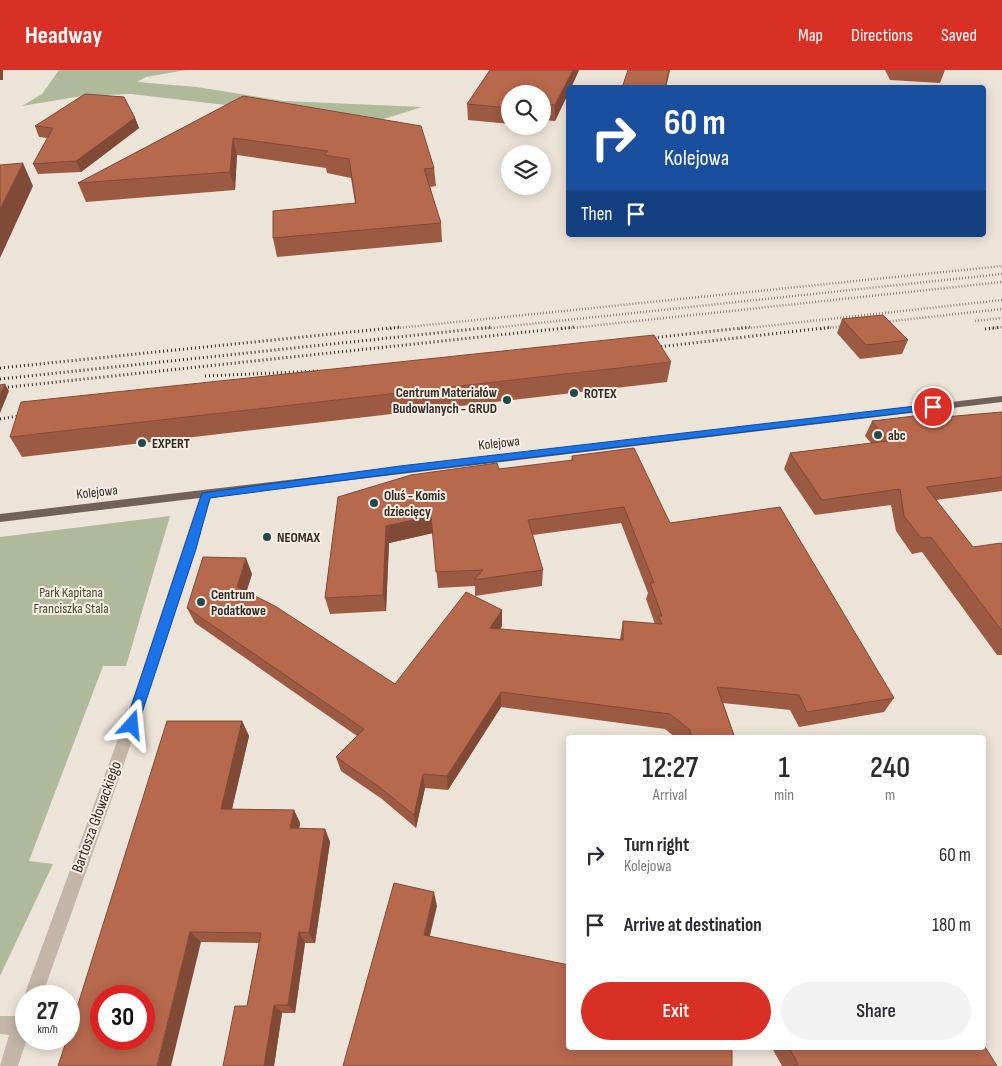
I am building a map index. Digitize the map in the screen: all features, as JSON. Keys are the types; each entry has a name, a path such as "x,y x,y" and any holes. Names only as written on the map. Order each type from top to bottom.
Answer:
{"main road":[{"name":"Kolejowa","path":"0,518 1002,399"}],"street":[{"name":"Bartosza Głowackiego","path":"37,985 132,725 206,495"},
{"path":"0,1025 15,1022"},
{"path":"8,1066 15,1046"}],"green space":[{"path":"59,70 186,70 146,77 137,82 197,87 284,101 422,107 374,122 131,94 82,96 22,106 42,94"},
{"name":"Park Kapitana Franciszka Stala","path":"170,516 126,666 103,666 29,861 53,864 0,976 0,537"}],"building":[{"path":"490,70 573,70 555,105 551,105 551,85 501,85 501,107 467,104"},
{"path":"628,70 669,70 666,85 623,85"},
{"path":"85,94 124,97 135,118 76,161 33,164 53,128 35,126"},
{"path":"243,96 421,126 434,168 424,169 441,223 273,238 273,211 356,203 349,159 324,155 328,151 233,138 230,172 78,183"},
{"path":"23,163 0,209 0,165"},
{"path":"883,315 908,340 866,345 842,319"},
{"path":"654,335 671,362 10,437 21,402"},
{"path":"5,384 0,395 0,385"},
{"path":"1002,412 1002,477 926,487 973,547 1001,543 1002,631 931,537 921,538 904,516 900,489 822,500 790,453 888,441 872,421 940,413 944,417"},
{"path":"634,448 670,523 780,507 894,698 807,712 799,695 717,687 734,735 691,735 690,730 670,714 501,692 447,776 423,774 414,815 378,786 336,757 364,729 187,608 203,557 246,558 237,587 275,606 395,684 466,592 502,610 490,628 623,640 623,621 662,624 658,616 662,616 650,583 654,583 624,507 528,520 543,570 474,580 483,570 436,572 431,516 386,526 383,595 325,598 338,497 411,475 497,463 499,469 573,460 572,456"},
{"path":"167,721 242,721 221,809 294,810 290,828 325,829 309,933 299,932 288,1005 274,1005 264,1066 223,1066 235,1006 247,1006 261,933 190,932 157,1066 58,1066 63,1050 80,1050 80,998"},
{"path":"394,883 434,892 424,935 566,964 566,1050 732,1050 732,1066 343,1066"},
{"path":"986,1048 997,1066 793,1066 798,1064 790,1050 986,1050"}],"railway":[{"path":"388,329 1002,266"},
{"path":"482,329 1002,274"},
{"path":"562,329 1002,282"},
{"path":"739,329 1002,300"},
{"path":"875,323 1002,309"},
{"path":"975,321 1002,318"},
{"path":"821,329 852,325"},
{"path":"0,368 400,327"},
{"path":"0,379 493,327"},
{"path":"0,388 574,327"},
{"path":"642,339 750,327"},
{"path":"649,348 832,327"},
{"path":"985,329 1000,327"},
{"path":"989,329 1002,327"},
{"path":"205,376 319,371"},
{"path":"0,419 30,414"}],"place":[{"name":"ROTEX","path":"574,393"},
{"name":"Centrum Materiałów Budowlanych - GRUD","path":"507,400"},
{"name":"abc","path":"878,435"},
{"name":"EXPERT","path":"142,443"},
{"name":"Oluś - Komis dziecięcy","path":"374,503"},
{"name":"NEOMAX","path":"267,537"},
{"name":"Centrum Podatkowe","path":"201,602"}],"route":[{"path":"132,725 206,495 400,470 933,407"}]}
